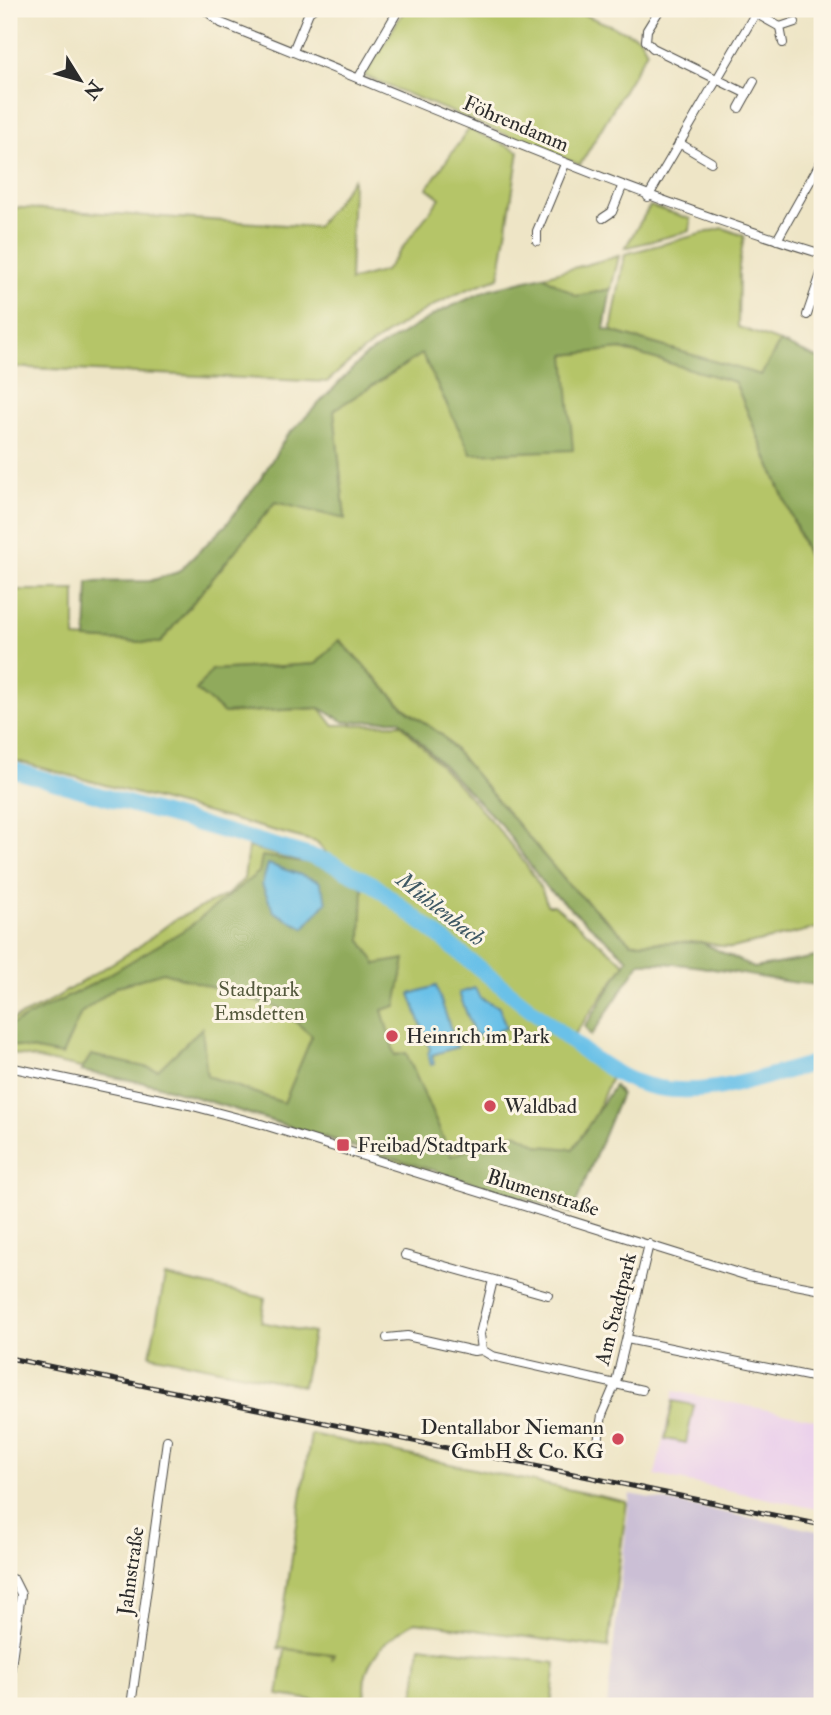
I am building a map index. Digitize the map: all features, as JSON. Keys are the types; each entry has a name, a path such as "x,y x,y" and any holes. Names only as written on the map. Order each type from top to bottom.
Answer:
{"street":[{"name":"Föhrendamm","path":"204,9 221,23 359,77 622,187 822,254"},
{"path":"293,51 309,12 313,9"},
{"path":"359,77 399,9"},
{"path":"660,9 647,30 646,41 653,48 747,94"},
{"path":"648,197 756,11 780,27 783,43"},
{"path":"780,27 795,22"},
{"path":"739,108 754,81"},
{"path":"679,143 711,162"},
{"path":"777,240 822,160"},
{"path":"537,242 537,231 565,164"},
{"path":"603,218 612,212 622,187"},
{"path":"807,315 822,271"},
{"name":"Blumenstraße","path":"9,1066 189,1105 261,1124 748,1276 822,1290"},
{"name":"Am Stadtpark","path":"597,1449 602,1415 616,1382 649,1244"},
{"path":"405,1255 548,1295"},
{"path":"482,1350 480,1334 493,1280"},
{"name":"Am Stadtpark","path":"387,1338 407,1336 474,1351 482,1350 492,1356 642,1390"},
{"path":"626,1339 822,1379"},
{"name":"Jahnstraße","path":"131,1706 167,1440"},
{"path":"9,1578 14,1580 21,1594 9,1681"}],"shaded area":[{"path":"674,1391 822,1421 822,1510 655,1475"},
{"path":"630,1494 822,1532 822,1706 607,1706"}],"green space":[{"path":"405,9 570,9 639,37 647,51 580,165 364,76"},
{"path":"469,129 519,151 499,278 430,307 364,350 327,382 9,367 9,207 317,227 353,179 350,281 385,271 440,198 427,188"},
{"path":"650,206 691,219 690,231 625,248"},
{"path":"723,228 744,236 739,265 738,327 780,342 761,376 611,331 625,254"},
{"path":"619,256 611,289 577,296 543,276"},
{"path":"543,276 577,296 611,289 604,329 761,375 780,342 822,360 822,588 735,382 621,349 565,355 573,450 471,454 422,354 334,410 345,519 275,502 160,643 86,639 88,582 150,581 178,572 226,525 261,478 286,437 364,357 439,312 490,289"},
{"path":"621,349 735,382 822,590 822,927 732,948 701,942 631,943 567,883 443,736 404,708 340,640 316,664 212,670 224,713 320,708 333,725 401,724 506,839 540,887 547,905 554,905 625,964 567,1045 611,1077 581,1150 570,1156 535,1202 430,1168 427,1172 157,1084 9,1053 9,1021 42,1006 137,948 174,920 227,895 244,879 248,847 325,868 354,883 316,842 9,759 9,590 75,590 75,638 160,643 275,502 345,518 334,410 422,354 564,355"},
{"path":"339,640 404,708 443,736 567,883 631,943 701,942 754,968 822,956 822,985 686,965 640,963 591,1036 585,1027 628,959 545,886 502,826 399,720 345,722 320,708 224,713 196,690 212,670 316,664"},
{"name":"Stadtpark Emsdetten","path":"262,856 345,868 363,889 361,940 376,964 405,959 396,1006 382,1010 395,1055 406,1053 451,1156 516,1133 540,1146 573,1149 614,1086 621,1094 572,1213 156,1085 81,1071 91,1055 158,1070 202,1028 207,1076 284,1103 312,1036 279,1008 163,972 116,987 81,1013 62,1055 9,1045 9,1026 91,985 189,927 259,872"},
{"path":"165,1276 265,1298 261,1322 313,1333 303,1386 150,1355"},
{"path":"673,1401 694,1405 686,1443 665,1439"},
{"path":"311,1434 627,1502 608,1648 415,1622 383,1646 368,1667 364,1692 368,1706 327,1704 278,1695 285,1649 333,1655 332,1660 334,1654 278,1648"},
{"path":"420,1646 556,1663 551,1706 413,1706"}],"water":[{"path":"268,864 319,881 327,901 304,928 274,912 262,885"},
{"path":"436,986 457,1047 432,1055 434,1064 431,1065 428,1054 430,1049 410,994"},
{"path":"475,988 480,998 499,1007 506,1028 482,1037 481,1034 475,1036 459,993"}],"waterway":[{"name":"Mühlenbach","path":"9,769 327,861 373,884 591,1057 633,1081 656,1088 704,1089 752,1081 822,1061"}],"railway":[{"path":"9,1358 822,1525"}],"place":[{"name":"Heinrich im Park","path":"392,1036"},
{"name":"Waldbad","path":"490,1106"},
{"name":"Freibad/Stadtpark","path":"343,1145"},
{"name":"Dentallabor Niemann GmbH & Co. KG","path":"618,1439"}]}
